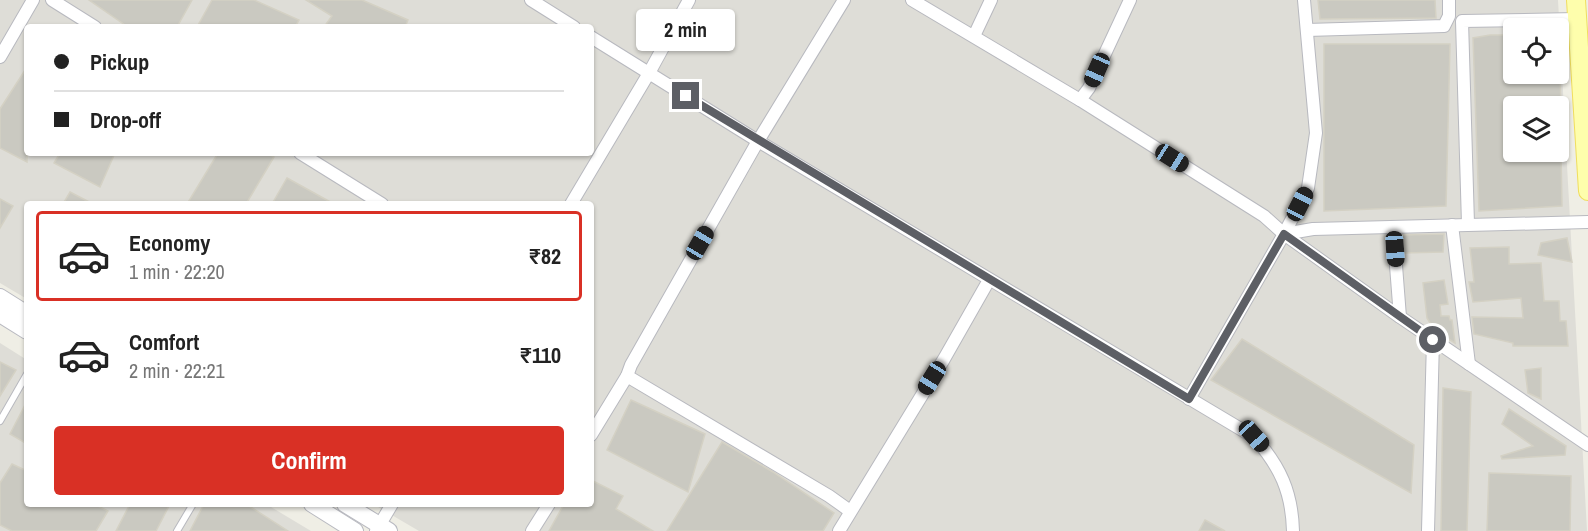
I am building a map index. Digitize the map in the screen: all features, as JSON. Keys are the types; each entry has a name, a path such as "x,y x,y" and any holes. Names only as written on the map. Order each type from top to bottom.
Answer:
{"main road":[{"path":"1576,0 1588,191"}],"street":[{"path":"0,57 33,0"},
{"path":"52,0 90,24"},
{"path":"531,0 569,24"},
{"path":"573,201 649,73 689,0"},
{"path":"594,430 627,376 631,365 758,141 844,0"},
{"path":"912,0 1080,100 1264,216 1284,234 1400,317 1588,446"},
{"path":"974,36 991,0"},
{"path":"1080,100 1089,88 1130,0"},
{"path":"1189,399 1308,188 1316,134 1304,0"},
{"path":"1307,30 1444,26 1449,16 1449,0"},
{"path":"1468,224 1462,21 1576,19"},
{"path":"594,39 989,280 1254,436 1271,455 1287,488 1293,514 1293,531"},
{"path":"305,156 377,201"},
{"path":"1284,234 1313,229 1588,222"},
{"path":"1452,225 1469,364"},
{"path":"1393,227 1400,317"},
{"path":"839,531 944,359 989,280"},
{"path":"0,297 24,312"},
{"path":"0,314 24,329"},
{"path":"1428,531 1433,340"},
{"path":"627,376 819,490 850,512"},
{"path":"317,507 355,531"},
{"path":"349,507 381,529 391,507"},
{"path":"532,531 547,507"}],"lane":[{"path":"0,421 24,379"},
{"path":"177,531 191,507"}],"shaded area":[{"path":"0,0 1558,0 1559,18 1503,18 1503,84 1563,84 1563,96 1503,96 1503,162 1567,162 1587,531 419,531 378,507 594,507 594,201 24,201 24,297 0,283"},
{"path":"0,343 24,358 24,507 271,507 311,531 0,531"}],"building":[{"path":"89,0 192,0 179,24 124,24"},
{"path":"212,0 254,0 299,20 297,24 199,24"},
{"path":"306,0 362,0 408,20 406,24 326,24 332,16"},
{"path":"1318,0 1435,0 1436,18 1320,19"},
{"path":"1503,35 1503,84 1560,84 1561,96 1503,96 1503,162 1561,162 1562,206 1479,211 1473,38"},
{"path":"1324,44 1450,44 1446,206 1324,211"},
{"path":"24,72 24,156 27,156 27,162 0,148 0,109"},
{"path":"58,156 114,156 100,187 54,163"},
{"path":"216,156 274,157 248,201 189,201"},
{"path":"287,178 329,201 274,201"},
{"path":"70,192 87,201 65,201"},
{"path":"0,199 13,206 0,228"},
{"path":"1444,234 1443,252 1403,253 1402,235"},
{"path":"1567,238 1572,262 1538,255 1541,243"},
{"path":"1509,247 1509,264 1541,263 1544,301 1559,301 1560,321 1566,321 1568,346 1513,346 1513,343 1474,334 1472,317 1523,318 1521,298 1473,302 1469,282 1474,282 1470,248"},
{"path":"1444,280 1448,304 1440,305 1441,316 1449,316 1452,320 1455,343 1435,331 1427,318 1423,283"},
{"path":"1242,339 1414,445 1411,493 1211,380"},
{"path":"0,362 16,370 0,396"},
{"path":"1541,368 1541,399 1528,393 1525,370"},
{"path":"1443,388 1471,392 1467,531 1441,531"},
{"path":"631,400 705,434 688,492 607,450"},
{"path":"24,407 24,442 10,434"},
{"path":"1509,409 1566,446 1565,455 1502,459 1501,456 1533,446 1502,424"},
{"path":"722,442 773,472 834,513 823,531 667,531"},
{"path":"12,464 24,470 24,507 100,507 108,511 96,531 12,531 0,525 0,483"},
{"path":"1489,473 1571,476 1570,531 1487,531"},
{"path":"594,482 623,496 616,509 653,531 549,531 562,507 594,507"},
{"path":"128,507 168,507 156,531 116,531"},
{"path":"202,507 251,507 288,531 190,531"},
{"path":"1205,520 1225,531 1199,531"}],"route":[{"path":"686,96 1189,399 1284,234 1433,340"}]}
